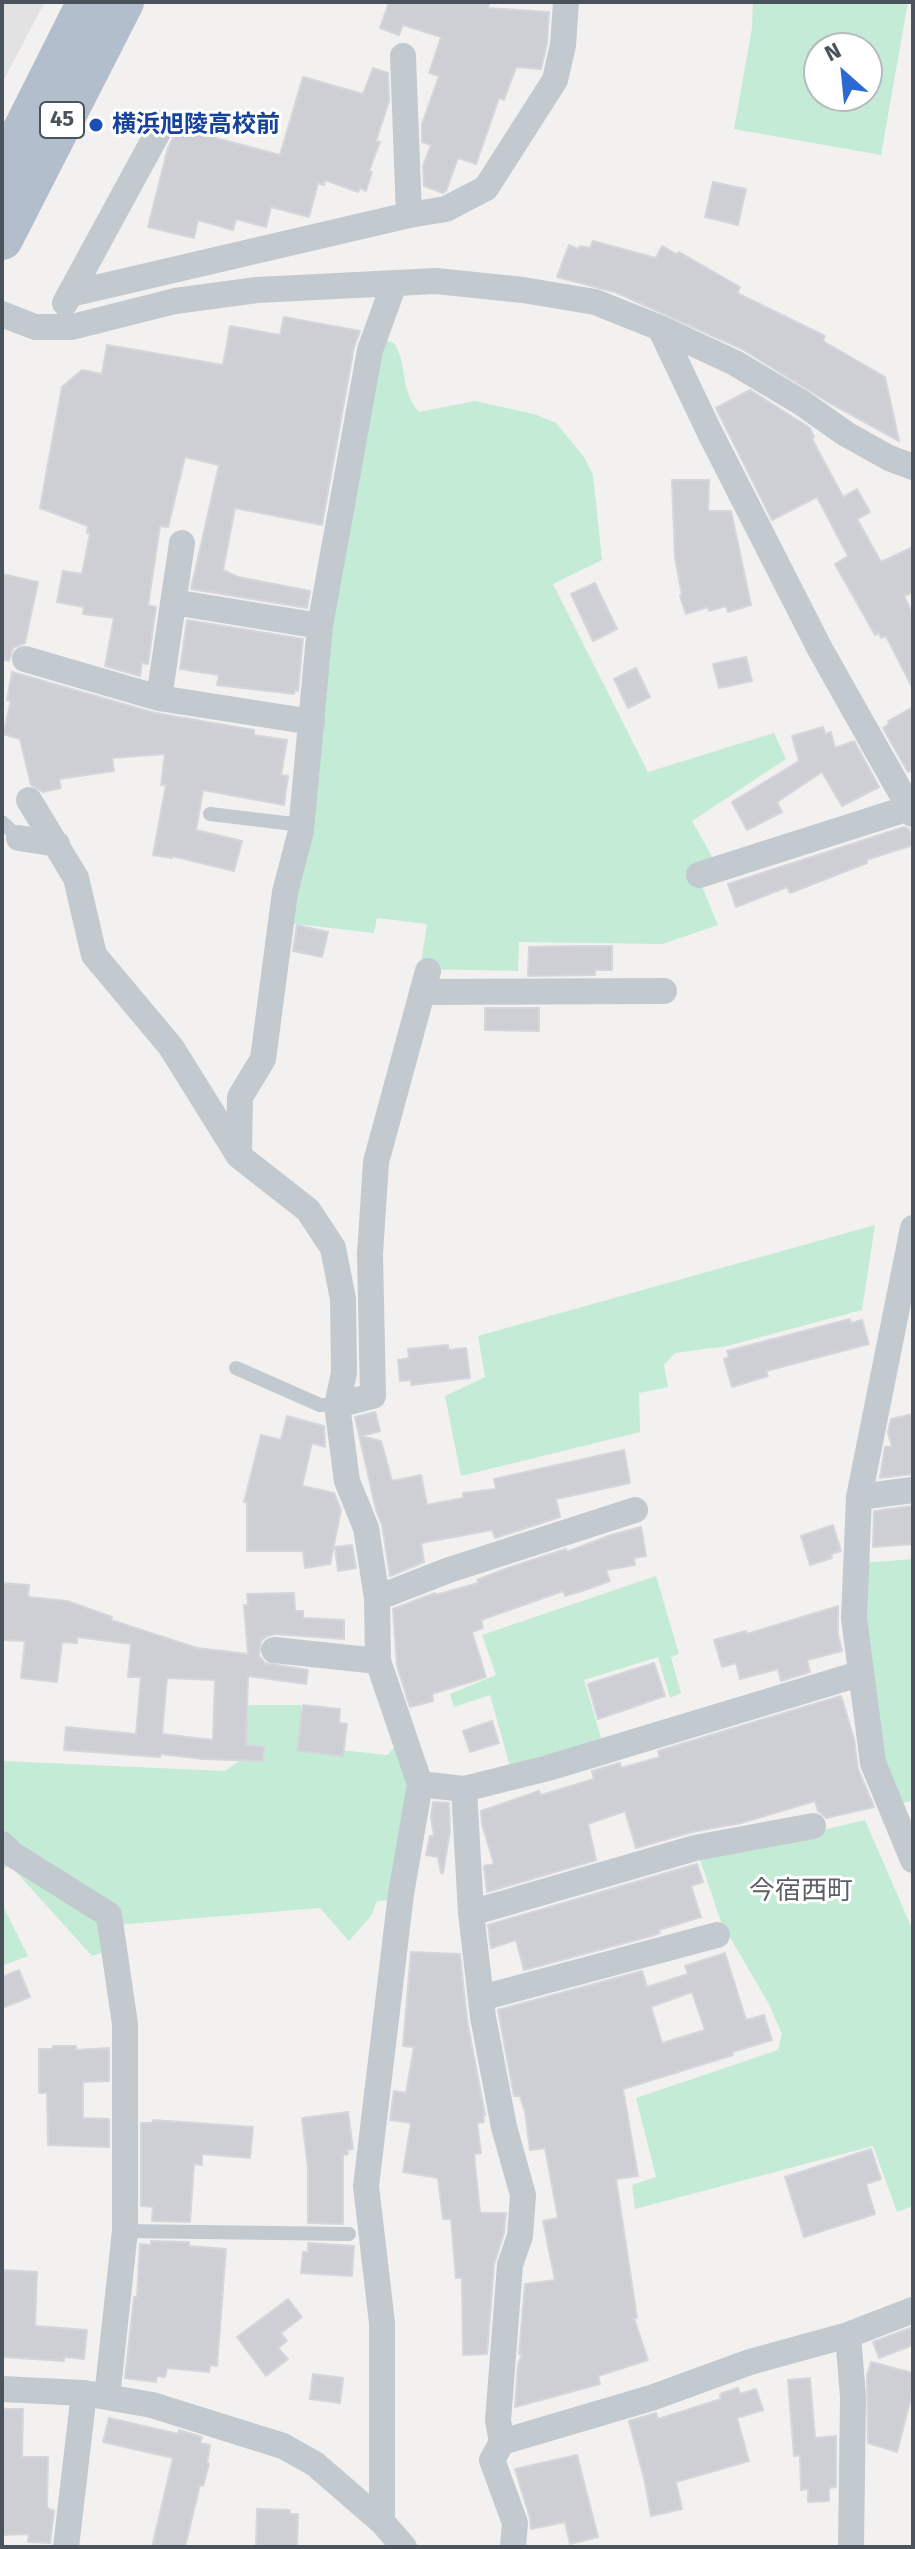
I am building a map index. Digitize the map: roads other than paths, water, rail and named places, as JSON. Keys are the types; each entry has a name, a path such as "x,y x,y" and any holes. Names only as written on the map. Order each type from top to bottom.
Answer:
{"main road":[{"name":"45","path":"2,173 88,2"},
{"name":"45","path":"2,239 123,2"}],"street":[{"path":"70,294 446,209 486,188 555,80 563,45 566,2"},
{"path":"403,56 409,215"},
{"path":"52,328 163,123"},
{"path":"2,314 35,327 72,327 175,301 257,290 436,281 523,290 595,302 735,363 802,403 846,434 889,458 913,467"},
{"path":"239,1156 240,1097 263,1059 285,892 302,825 320,626 370,350 394,284"},
{"path":"660,328 820,649 911,811 699,875"},
{"path":"159,698 182,543"},
{"path":"173,602 320,626"},
{"path":"25,659 159,698 312,722"},
{"path":"29,800 76,878 94,955 171,1047 239,1156 308,1210 333,1248 343,1299 344,1373 337,1405 347,1481 366,1528 377,1598 378,1661 420,1784 401,1894 366,2186 382,2323 382,2522"},
{"path":"10,830 57,844"},
{"path":"337,1405 373,1396 370,1254 376,1162 425,982 664,991"},
{"path":"913,1228 907,1279 859,1497 854,1618 873,1763 913,1860"},
{"path":"859,1497 913,1490"},
{"path":"377,1598 449,1570 635,1510"},
{"path":"274,1650 378,1661"},
{"path":"420,1784 464,1789 548,1768 859,1674"},
{"path":"464,1789 471,1913 481,1998 504,2127 523,2195 520,2236 510,2265 498,2421 502,2442 492,2460 515,2523 513,2547"},
{"path":"471,1913 695,1848 813,1826"},
{"path":"2,1844 12,1854 109,1915 125,2024 125,2231 66,2547"},
{"path":"481,1998 717,1935"},
{"path":"502,2442 651,2398 750,2362 848,2335 913,2310"},
{"path":"848,2335 853,2397 851,2547"},
{"path":"2,2389 95,2395 152,2405 283,2446 315,2464 382,2522 404,2547"}],"lane":[{"path":"210,814 302,825"},
{"path":"236,1368 320,1405 337,1405"},
{"path":"125,2231 349,2234"}],"place":[{"name":"横浜旭陵高校前","path":"96,125"}],"district":[{"name":"今宿西町","path":"801,1892"}]}
